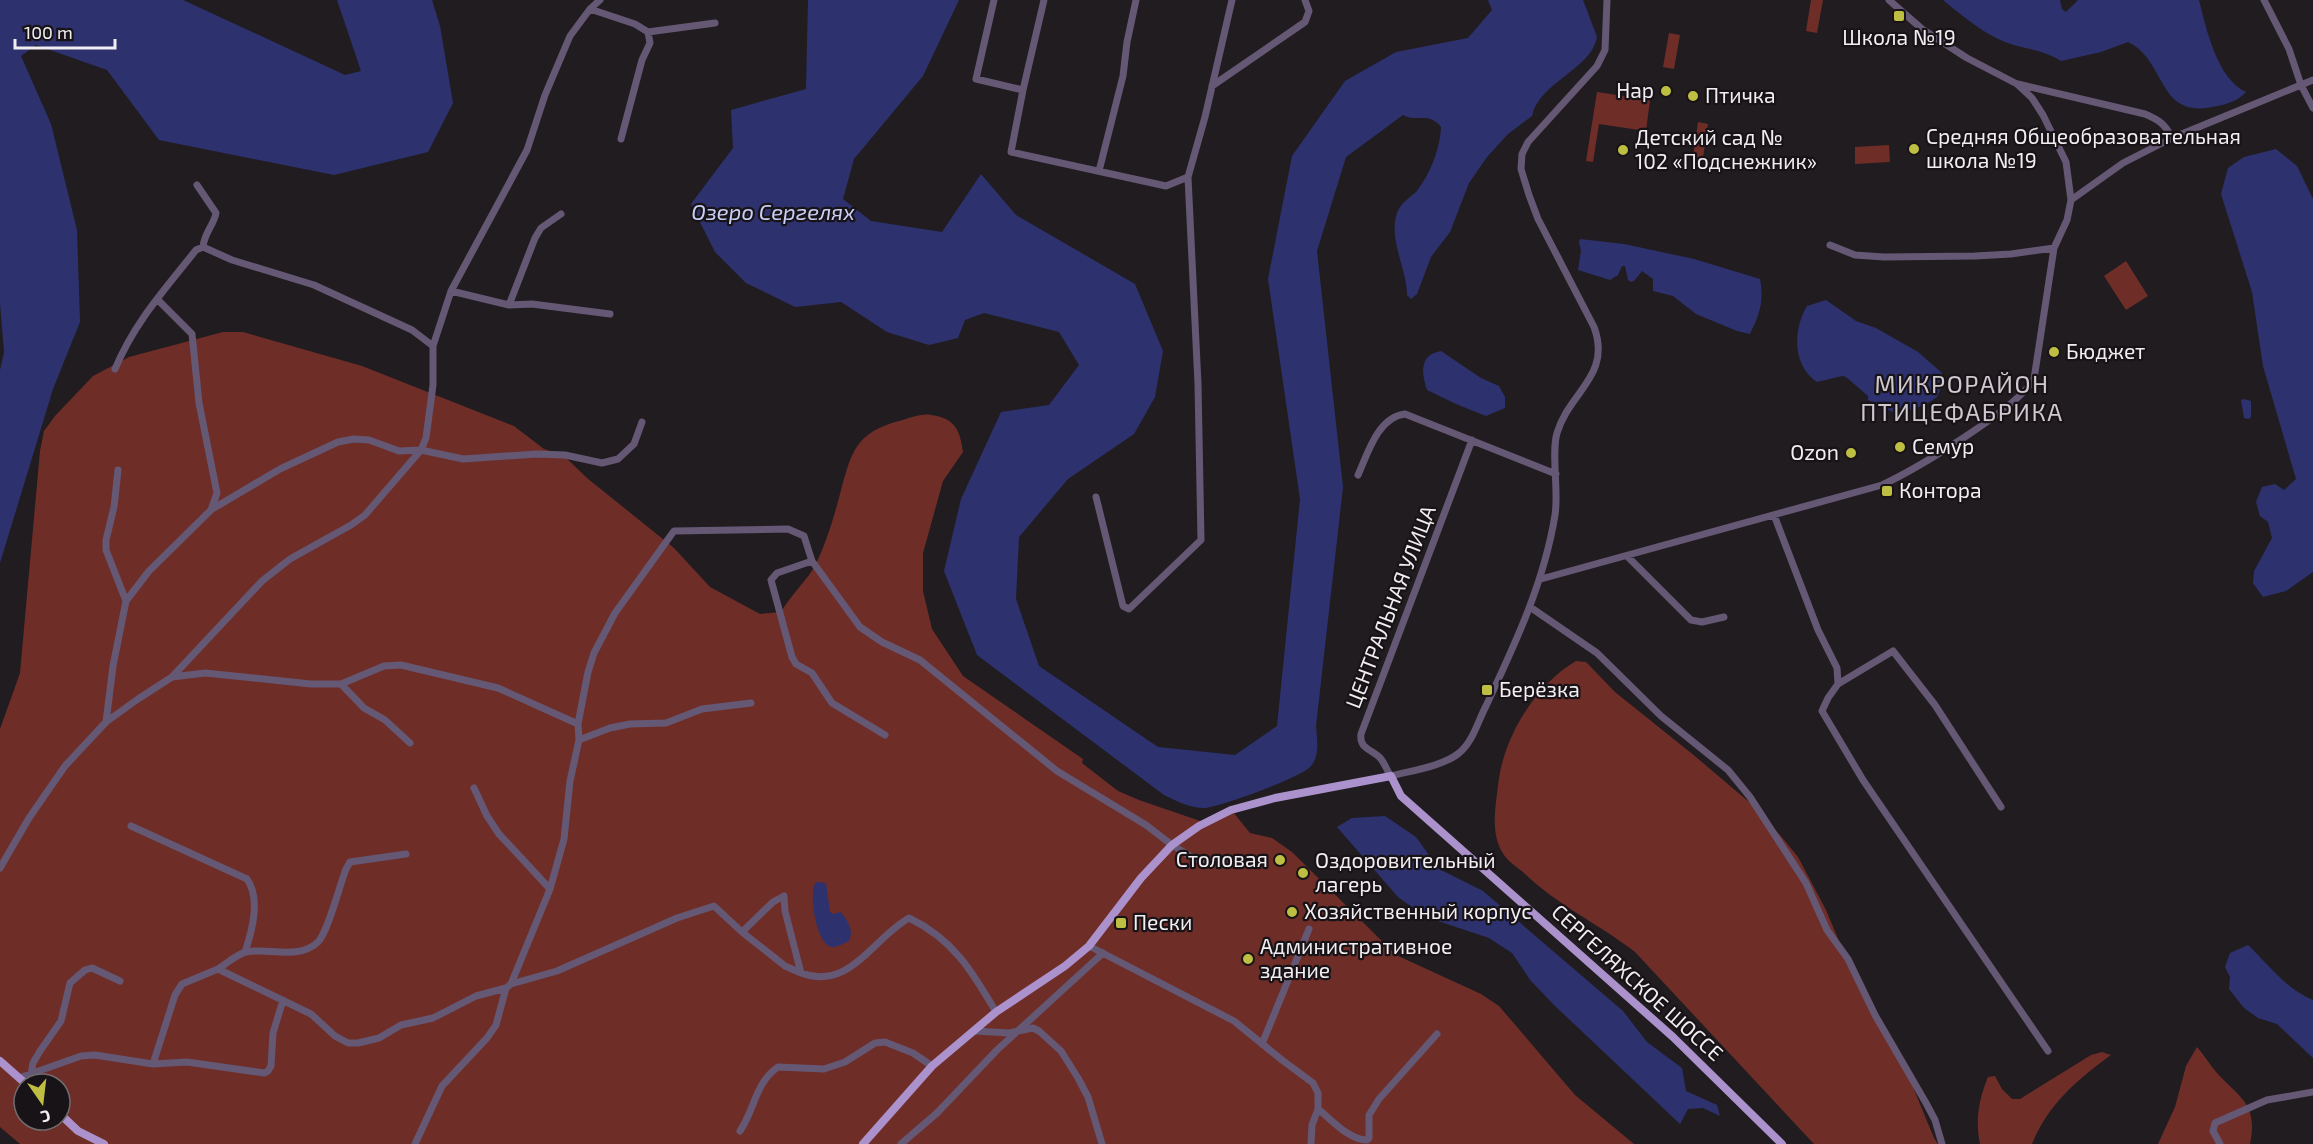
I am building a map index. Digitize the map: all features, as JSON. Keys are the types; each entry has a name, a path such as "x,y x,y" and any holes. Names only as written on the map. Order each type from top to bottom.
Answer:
{"main road":[{"path":"863,1144 932,1066 996,1012 1065,966 1089,946 1141,878 1172,845 1199,826 1231,810 1275,798 1391,777"},
{"name":"СЕРГЕЛЯХСКОЕ ШОССЕ","path":"1391,777 1401,796 1673,1037 1782,1144"},
{"path":"0,1061 13,1072"},
{"path":"72,1125 78,1131 104,1144"}],"street":[{"path":"0,868 29,818 64,766 106,723 172,677 262,581 290,559 343,530 365,514 421,450 426,438 433,385 433,346 451,291 527,150 545,94 570,36 590,9 600,0"},
{"path":"994,0 976,79 1023,90"},
{"path":"1044,0 1011,152 1166,186 1188,177"},
{"path":"1100,171 1123,76 1127,42 1137,0"},
{"path":"1096,496 1123,606 1129,609 1201,540 1198,384 1188,177 1232,0"},
{"path":"1212,86 1305,22 1309,10 1305,0"},
{"path":"1391,777 1443,762 1459,754 1470,740 1508,659 1541,579 1555,513 1556,435 1564,418 1593,374 1599,354 1598,340 1578,294 1538,219 1521,169 1522,154 1528,142 1597,66 1605,50 1607,0"},
{"path":"1889,0 1922,29 1967,58 2017,84 2145,114 2166,126 2172,138"},
{"path":"2264,0 2292,57 2301,85 2313,108"},
{"path":"590,9 634,24 648,32 715,23"},
{"path":"621,139 642,60 650,43 648,32"},
{"path":"2071,200 2123,163 2172,138 2313,80"},
{"path":"1541,579 1628,557 1882,485 1907,473 2022,395 2034,379 2054,248 2067,220 2071,200 2066,162 2059,145 2032,98 2017,84"},
{"path":"197,185 216,213 204,237 203,247"},
{"path":"509,305 535,238 541,228 561,214"},
{"path":"1830,245 1855,255 1884,257 2002,255 2054,248"},
{"path":"115,369 126,342 157,299 196,250 203,247 232,260 314,285 412,330 433,346"},
{"path":"451,291 509,305 532,304 610,314"},
{"path":"157,299 192,334 199,403 217,493 212,510"},
{"path":"1359,474 1382,428 1389,420 1405,414 1556,474"},
{"path":"106,723 126,602 149,571 212,510 260,480 338,442 354,439 369,440 399,451 421,450 463,459 537,454 565,455 602,463 618,459 634,444 642,422"},
{"name":"ЦЕНТРАЛЬНАЯ УЛИЦА","path":"1391,777 1380,757 1363,746 1361,734 1472,440"},
{"path":"118,470 106,550 126,602"},
{"path":"1774,515 1818,630 1837,669 1838,684"},
{"path":"415,1144 442,1086 487,1038 496,1025 508,986 550,888 564,839 570,781 579,740 578,724 594,653 615,613 674,531 788,529 804,536 812,561 860,627 882,642 920,660 1057,771 1146,825 1195,859 1214,864"},
{"path":"1628,557 1691,620 1702,622 1724,617"},
{"path":"812,561 777,573 771,580 792,657 796,664 812,673 832,703 885,735"},
{"path":"1530,607 1597,652 1653,708 1728,770 1750,797 1806,883 1827,930 1848,959 1875,1015 1935,1120 1942,1144"},
{"path":"2001,807 1935,705 1893,651 1838,684 1828,698 1822,711 1841,746 2048,1052"},
{"path":"172,677 205,673 311,684 341,684 384,666 409,666 498,688 578,724"},
{"path":"341,684 364,708 385,720 410,743"},
{"path":"579,740 610,728 630,724 666,723 702,709 751,703"},
{"path":"474,788 487,816 500,834 550,888"},
{"path":"131,826 247,879 253,887 254,914 245,952"},
{"path":"153,1064 176,994 182,984 218,969 245,952 283,953 303,950 318,942 325,930 350,862 406,854"},
{"path":"742,932 773,902 784,896 785,911 801,973"},
{"path":"218,969 311,1014 335,1036 348,1043 358,1043 379,1038 400,1025 443,1014 476,996 557,971 677,918 714,906 785,966 812,977 841,974 909,918 940,937 958,952 996,1012"},
{"path":"1262,1044 1309,929"},
{"path":"1089,946 1234,1020 1313,1083 1316,1088 1318,1109 1312,1125 1311,1144"},
{"path":"901,1144 937,1113 997,1050 1087,965 1103,953"},
{"path":"32,1072 33,1063 40,1050 61,1021 66,1008 70,983 85,970 92,968 120,981"},
{"path":"39,1072 81,1056 95,1055 153,1064 187,1062 229,1069 268,1071 271,1066 273,1034 283,1000"},
{"path":"975,1031 1009,1033 1033,1028 1039,1031 1061,1051 1088,1097 1102,1144"},
{"path":"1318,1109 1341,1129 1362,1140 1367,1140 1369,1138 1369,1115 1379,1100 1437,1034"},
{"path":"741,1131 748,1119 761,1083 778,1067 824,1069 845,1062 875,1043 885,1042 913,1053 932,1066"},
{"path":"2220,1144 2213,1131 2215,1123 2267,1100 2313,1092"}],"shaded area":[{"path":"1811,0 1823,0 1817,33 1806,31"},
{"path":"1669,33 1680,35 1674,69 1663,67"},
{"path":"1597,92 1650,100 1646,131 1599,124 1593,162 1586,161"},
{"path":"1698,122 1708,124 1703,158 1693,157"},
{"path":"1889,145 1890,162 1855,164 1855,147"},
{"path":"2126,261 2148,296 2126,310 2104,276"},
{"path":"223,332 243,332 362,366 514,426 544,449 563,455 587,478 674,548 710,587 760,614 781,612 813,569 830,530 852,456 863,439 884,426 915,416 927,415 946,419 958,431 963,452 943,481 923,553 923,591 932,629 963,676 1083,759 1082,763 1118,791 1206,823 1233,812 1250,833 1272,838 1292,852 1396,955 1481,994 1499,1006 1575,1095 1634,1144 20,1144 0,1127 0,729 20,673 40,451 44,431 93,376 129,357"},
{"path":"1576,661 1586,662 1615,692 1749,802 1798,857 1908,1075 1938,1144 1814,1144 1635,952 1550,895 1504,855 1496,836 1495,815 1502,762 1509,743 1532,702 1552,679"},
{"path":"2197,1047 2217,1073 2246,1103 2252,1120 2250,1144 2158,1144 2175,1107 2186,1066"},
{"path":"2102,1052 2111,1055 2086,1074 2055,1105 2032,1144 1980,1144 1979,1110 1988,1077 1995,1076 2002,1089 2012,1099 2020,1099 2091,1055"}],"water":[{"path":"0,0 183,0 345,75 361,71 337,0 432,0 440,26 453,103 428,152 334,175 159,140 107,70 36,45 21,56 51,124 77,230 80,322 53,389 0,563 0,370 4,352 0,303"},
{"name":"Озеро Сергелях","path":"808,0 959,0 923,76 854,159 843,199 871,221 942,232 981,174 1016,215 1135,284 1163,351 1155,397 1134,434 1068,479 1019,537 1016,599 1039,666 1158,747 1235,755 1277,726 1300,499 1268,279 1292,156 1345,81 1396,52 1468,38 1492,10 1488,0 1583,0 1597,37 1593,48 1576,68 1544,94 1532,116 1508,134 1487,157 1469,183 1450,232 1431,257 1417,294 1411,299 1407,295 1396,244 1395,223 1400,207 1416,192 1430,170 1439,144 1441,127 1427,118 1403,115 1346,157 1317,251 1343,487 1316,726 1317,752 1314,762 1305,771 1226,803 1204,808 1183,804 1164,795 977,655 944,571 961,499 1001,412 1049,405 1079,365 1059,332 984,313 965,320 958,338 929,345 887,332 841,302 795,307 746,283 715,252 691,204 733,148 731,110 806,89"},
{"path":"1943,0 2060,0 2062,9 2066,12 2078,0 2199,0 2209,38 2220,65 2227,76 2246,92 2237,99 2221,105 2197,108 2183,105 2165,87 2141,51 2128,42 2101,52 2061,61 2048,54 2012,44 1989,34"},
{"path":"2276,149 2297,166 2313,199 2313,572 2286,591 2263,597 2253,583 2254,571 2272,538 2268,522 2260,516 2256,502 2262,487 2275,484 2284,490 2296,479 2263,366 2252,292 2221,194 2228,168 2244,157"},
{"path":"1580,239 1624,244 1694,259 1760,279 1762,294 1760,307 1750,334 1696,314 1673,296 1653,291 1653,279 1642,271 1631,282 1628,280 1625,266 1622,266 1618,275 1610,280 1578,270"},
{"path":"1826,300 1856,321 1876,328 1918,352 1942,373 1941,388 1937,397 1925,405 1897,414 1868,400 1868,396 1846,377 1817,382 1803,367 1797,347 1797,336 1802,315 1807,306"},
{"path":"1441,351 1481,378 1499,386 1505,397 1505,408 1486,416 1427,390 1423,372 1425,361 1434,353"},
{"path":"2241,400 2251,401 2249,419 2244,418"},
{"path":"1385,816 1416,837 1439,869 1483,891 1623,1011 1647,1042 1682,1068 1686,1091 1717,1105 1720,1116 1703,1108 1688,1109 1680,1124 1554,1005 1531,981 1512,953 1489,938 1426,917 1398,897 1337,827 1352,818"},
{"path":"816,882 826,883 830,912 833,914 841,912 846,919 851,929 849,941 831,947 821,937 813,906"},
{"path":"2248,945 2294,990 2313,1000 2313,1058 2277,1024 2258,1018 2244,1008 2229,989 2230,977 2225,967 2230,953"}],"place":[{"name":"Школа №19","path":"1899,16"},
{"name":"Нар","path":"1666,91"},
{"name":"Птичка","path":"1693,96"},
{"name":"Средняя Общеобразовательная школа №19","path":"1914,149"},
{"name":"Детский сад № 102 «Подснежник»","path":"1623,150"},
{"name":"Бюджет","path":"2054,352"},
{"name":"Семур","path":"1900,447"},
{"name":"Ozon","path":"1851,453"},
{"name":"Контора","path":"1887,491"},
{"name":"Берёзка","path":"1487,690"},
{"name":"Столовая","path":"1280,860"},
{"name":"Оздоровительный лагерь","path":"1303,873"},
{"name":"Хозяйственный корпус","path":"1292,912"},
{"name":"Пески","path":"1121,923"},
{"name":"Административное здание","path":"1248,959"}],"district":[{"name":"МИКРОРАЙОН ПТИЦЕФАБРИКА","path":"1962,399"}]}
